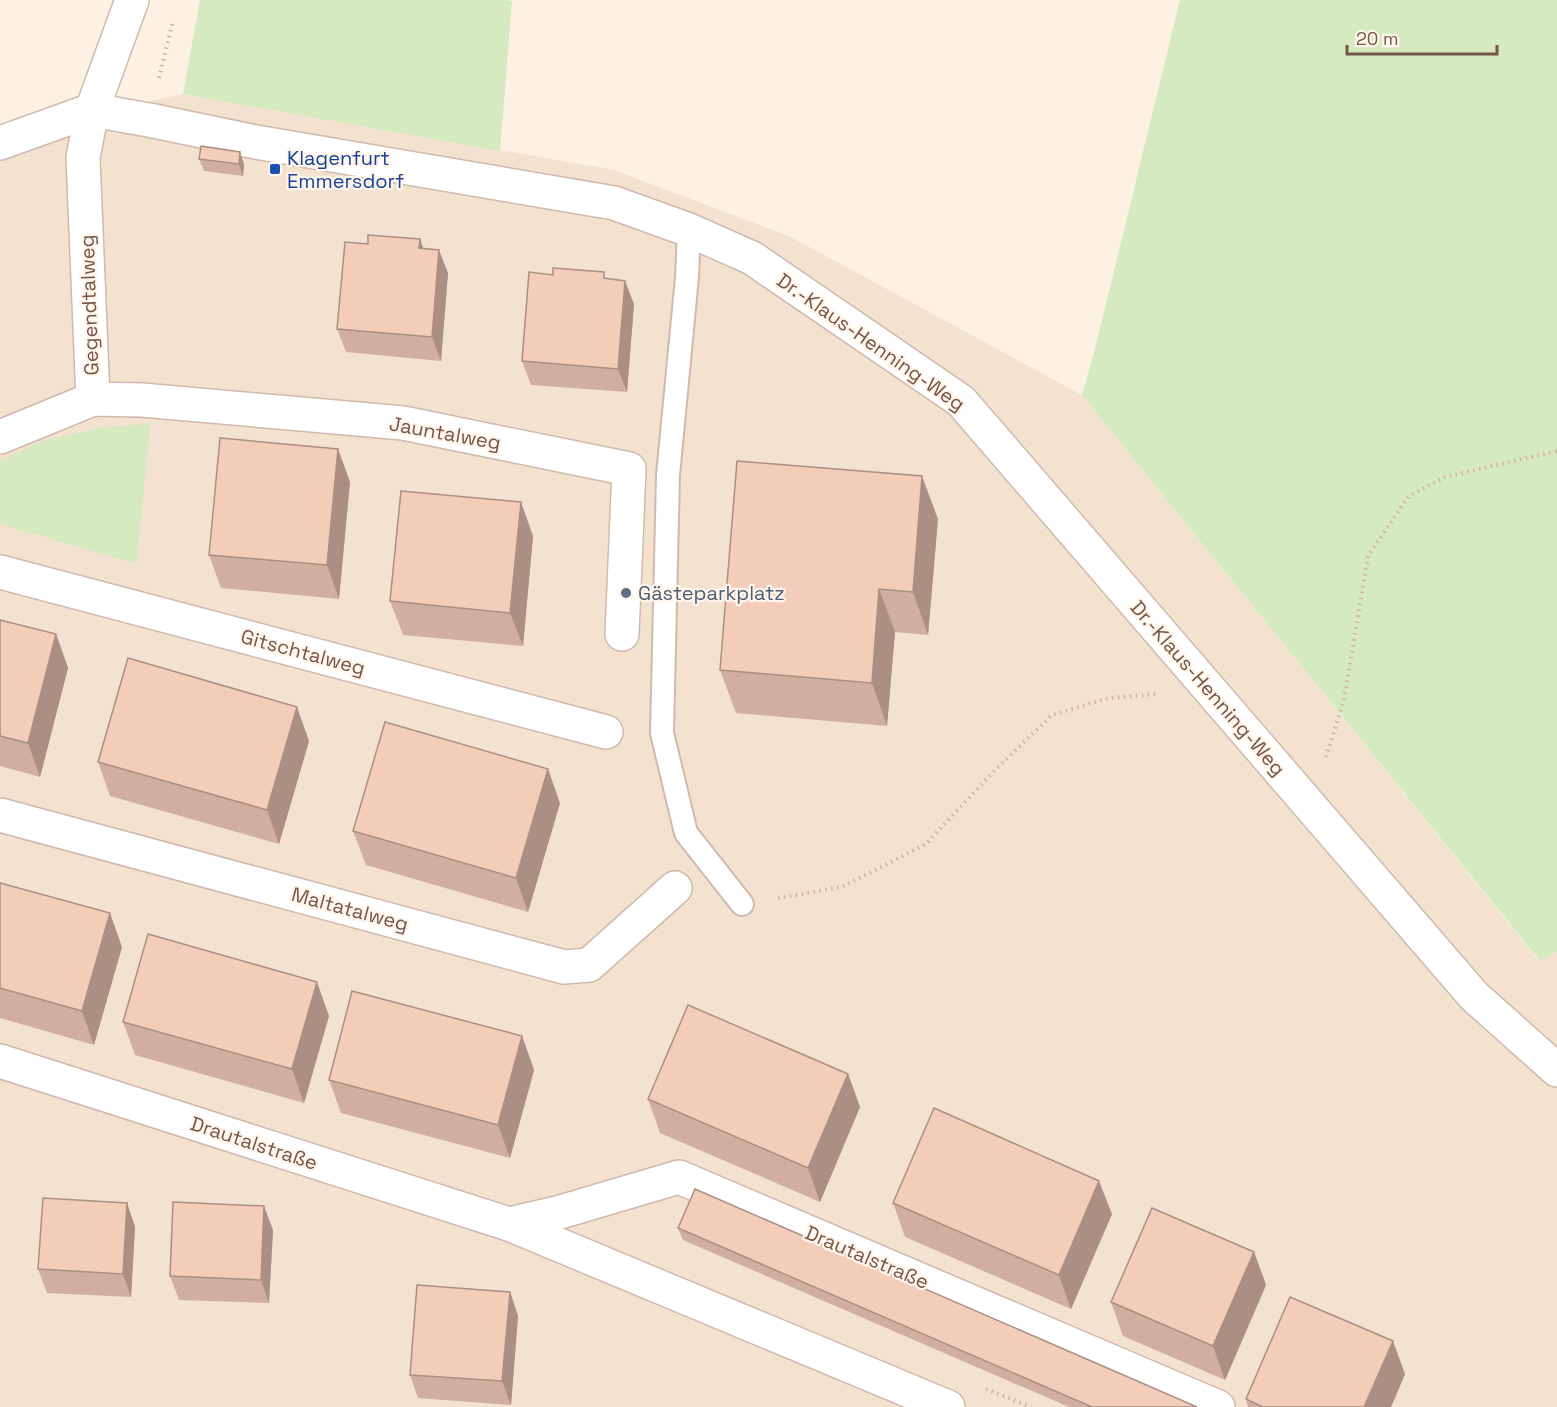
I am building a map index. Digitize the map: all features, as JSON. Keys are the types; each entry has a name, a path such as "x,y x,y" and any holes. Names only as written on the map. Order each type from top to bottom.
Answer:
{"street":[{"path":"0,143 92,111 132,0"},
{"name":"Dr.-Klaus-Henning-Weg","path":"92,111 256,142 614,203 690,230 752,258 961,401 1474,996 1557,1070"},
{"name":"Gegendtalweg","path":"0,437 93,399 83,158 92,111"},
{"name":"Jauntalweg","path":"93,399 142,400 403,423 629,469 622,634"},
{"name":"Gitschtalweg","path":"0,572 606,732"},
{"name":"Maltatalweg","path":"0,815 564,967 589,965 675,888"},
{"name":"Drautalstraße","path":"1,1065 509,1224 948,1407"},
{"name":"Drautalstraße","path":"509,1224 557,1213 679,1177 1218,1407"}],"lane":[{"path":"690,230 668,475 662,733 686,833 742,904"}],"path":[{"path":"149,120 176,11"},
{"path":"1310,806 1344,700 1368,556 1409,496 1445,477 1557,451"},
{"path":"742,904 842,887 926,844 993,772 1052,715 1109,698 1209,689"}],"shaded area":[{"path":"183,94 614,170 791,237 1082,395 1539,961 1557,952 1557,1407 0,1407 0,134"}],"green space":[{"path":"200,0 512,1 500,151 183,94"},
{"path":"1180,0 1557,0 1557,952 1540,961 1082,395"},
{"path":"150,423 137,564 0,524 0,461 44,440 101,428"}],"building":[{"path":"201,146 240,152 239,164 199,159"},
{"path":"368,235 420,239 419,248 439,250 432,337 337,329 345,242 368,244"},
{"path":"553,268 604,272 604,278 625,281 618,369 522,361 529,272 553,275"},
{"path":"220,438 338,449 327,565 209,555"},
{"path":"737,461 922,476 913,592 879,589 872,683 720,670"},
{"path":"401,491 521,502 510,613 390,601"},
{"path":"0,620 56,634 28,743 0,736"},
{"path":"128,658 297,707 267,810 98,762"},
{"path":"385,722 548,769 516,878 353,831"},
{"path":"0,883 110,913 82,1011 0,988"},
{"path":"148,934 317,982 292,1069 123,1022"},
{"path":"352,991 522,1036 498,1125 329,1080"},
{"path":"688,1005 848,1074 808,1168 648,1099"},
{"path":"934,1108 1099,1181 1059,1275 893,1203"},
{"path":"695,1189 1197,1407 1092,1407 678,1228"},
{"path":"43,1198 127,1203 123,1274 38,1269"},
{"path":"173,1202 264,1206 261,1280 170,1276"},
{"path":"1152,1208 1254,1252 1213,1346 1111,1302"},
{"path":"417,1285 510,1292 502,1381 410,1375"},
{"path":"1290,1297 1393,1341 1364,1407 1263,1407 1246,1399"}],"place":[{"name":"Klagenfurt Emmersdorf","path":"275,169"},
{"name":"Gästeparkplatz","path":"626,593"}]}
